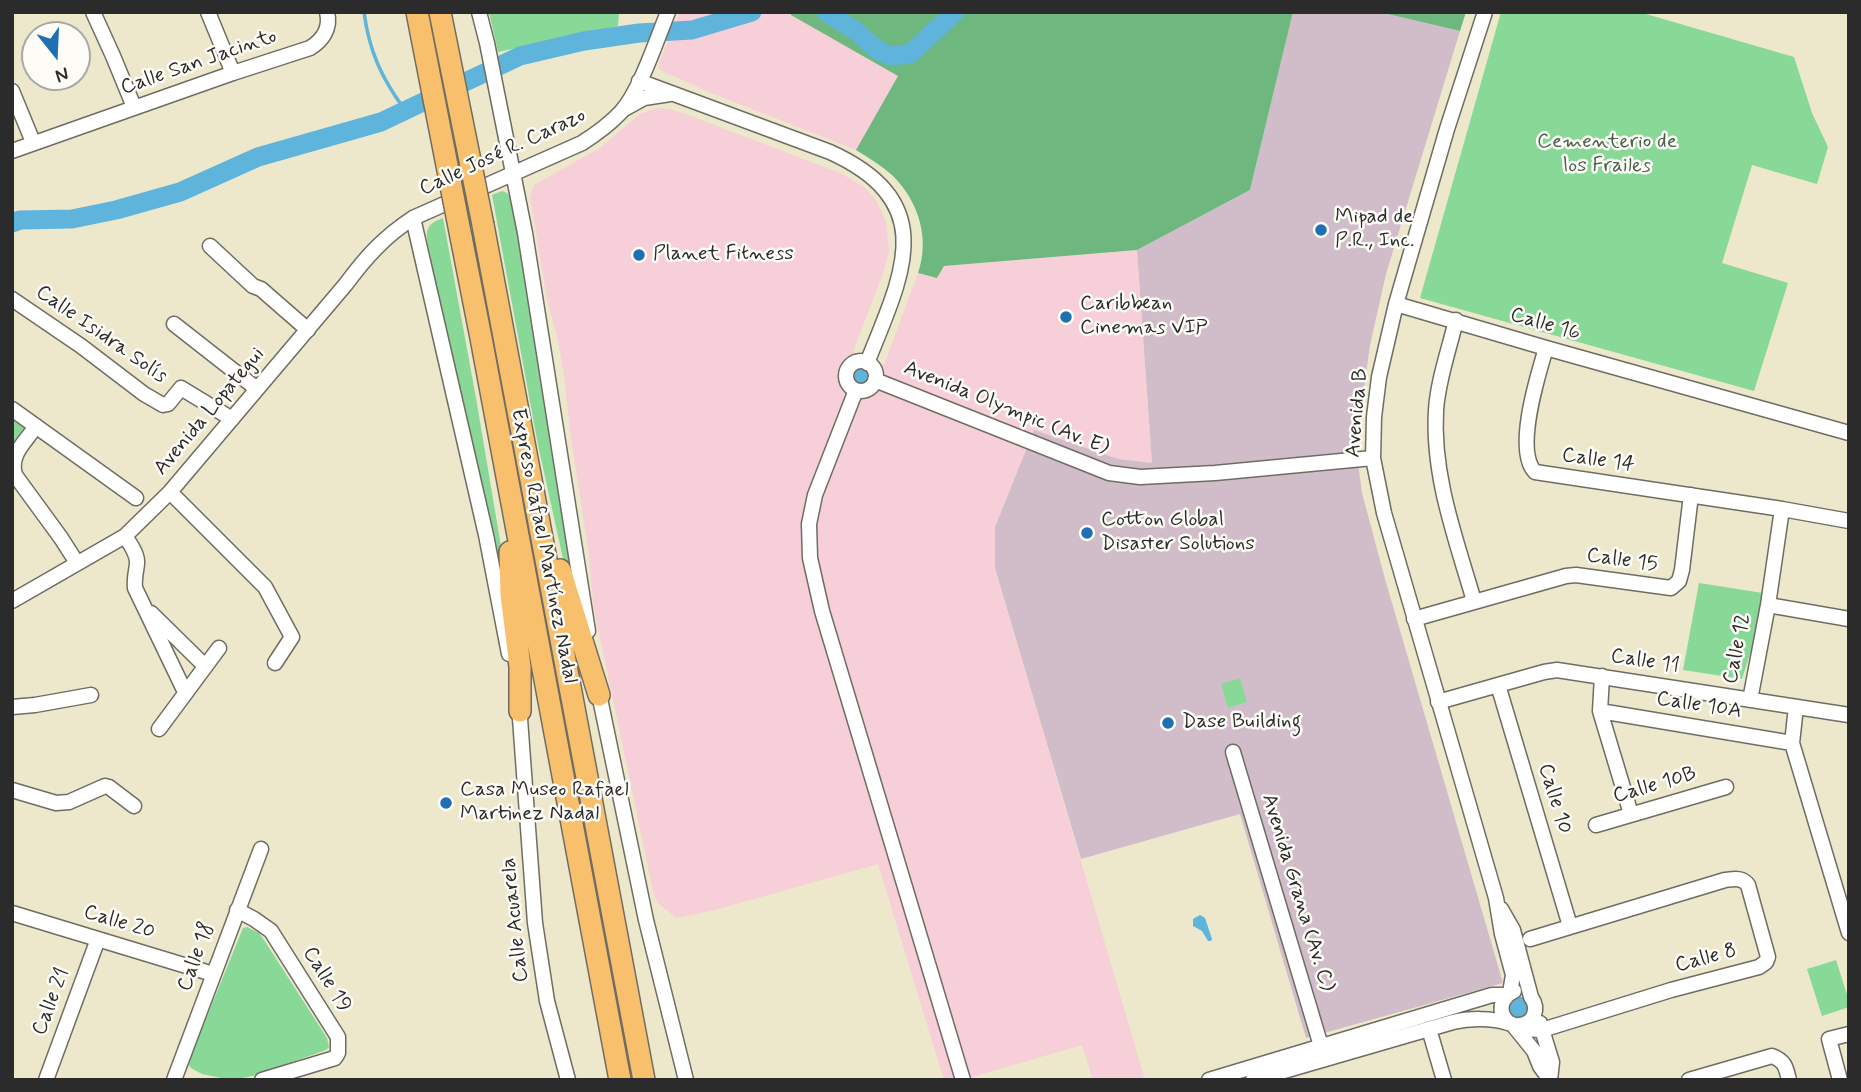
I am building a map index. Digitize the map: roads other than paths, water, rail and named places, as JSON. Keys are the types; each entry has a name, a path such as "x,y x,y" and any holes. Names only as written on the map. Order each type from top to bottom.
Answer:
{"highway":[{"name":"Expreso Rafael Martínez Nadal","path":"417,12 620,1080"},
{"name":"Expreso Rafael Martínez Nadal","path":"440,12 483,225 644,1080"},
{"path":"535,505 556,554 599,695"},
{"path":"512,508 509,558 520,667 520,711"}],"street":[{"path":"93,12 134,107"},
{"path":"208,12 233,73"},
{"name":"Calle San Jacinto","path":"12,151 310,48 320,41 326,32 329,17 327,12"},
{"path":"479,12 525,233 599,695 646,920 686,1080"},
{"name":"Calle José R. Carazo","path":"413,218 582,143 603,129 623,110 646,66 668,12"},
{"name":"Avenida B","path":"1485,12 1447,129 1396,304 1374,417 1373,458 1384,513 1496,898 1513,975 1509,994"},
{"path":"639,81 846,160 884,189 897,209 905,245 898,281 867,363"},
{"path":"12,91 33,142"},
{"path":"623,110 644,97 674,94"},
{"name":"Avenida Lopategui","path":"12,601 125,536 170,492 371,252 413,218"},
{"name":"Calle Acuarela","path":"413,218 486,535 520,711 535,923 547,1001 568,1080"},
{"path":"210,246 253,286 261,289 308,330"},
{"name":"Calle Isidra Solís","path":"12,299 163,405 168,404 181,387 232,419"},
{"name":"Calle 16","path":"1396,304 1849,433"},
{"path":"1456,320 1436,409 1436,445 1443,495 1474,601"},
{"path":"174,324 257,390"},
{"name":"Calle 14","path":"1546,348 1528,416 1528,455 1535,472 1849,521"},
{"path":"858,362 867,363 874,370 875,380 863,391 856,390 846,379 850,366 858,362"},
{"name":"Avenida Olympic (Av. E)","path":"875,380 1109,472 1140,477 1215,473 1373,458"},
{"path":"856,390 816,495 809,524 810,558 822,611 963,1080"},
{"path":"12,409 136,498"},
{"path":"36,426 14,456 13,469 78,563"},
{"path":"170,492 265,587 292,637 275,663"},
{"name":"Calle 15","path":"1414,619 1566,576 1576,575 1671,588 1679,581 1682,570 1691,495"},
{"path":"1782,509 1768,605 1849,619"},
{"path":"125,536 136,555 135,588 185,692"},
{"name":"Calle 12","path":"1750,700 1768,605"},
{"path":"144,606 205,666"},
{"path":"159,729 219,648"},
{"name":"Calle 11","path":"1438,702 1557,670 1849,715"},
{"path":"1602,676 1600,711 1631,814"},
{"name":"Calle 10","path":"1498,685 1570,926"},
{"path":"12,707 91,695"},
{"path":"1796,707 1792,743 1848,933"},
{"name":"Calle 10A","path":"1600,711 1792,743"},
{"name":"Avenida Grana (Av. C)","path":"1233,752 1321,1046"},
{"path":"12,790 56,803 69,802 105,786 134,806"},
{"name":"Calle 10B","path":"1596,825 1726,787"},
{"name":"Calle 18","path":"175,1077 261,849"},
{"name":"Calle 8","path":"1530,939 1725,880 1737,879 1748,885 1768,957 1759,967 1671,990 1542,1030"},
{"name":"Avenida B","path":"1496,898 1513,930 1552,1062 1550,1080"},
{"name":"Calle 19","path":"237,910 271,931 338,1037 338,1053 335,1058 262,1080"},
{"name":"Calle 20","path":"12,913 213,974"},
{"name":"Calle 21","path":"46,1080 98,939"},
{"path":"1209,1080 1492,995 1519,991 1534,1003 1533,1018 1514,1024"},
{"path":"1509,994 1502,1003 1501,1012 1514,1024"},
{"path":"1253,1080 1461,1020 1514,1024 1526,1029 1542,1030"},
{"name":"Avenida B","path":"1514,1024 1534,1051 1550,1080"},
{"path":"1429,1028 1444,1080"},
{"path":"1840,1080 1829,1040 1849,1034"},
{"path":"1689,1080 1772,1056 1780,1059 1786,1067 1789,1080"},
{"path":"175,1077 191,1080"}],"water":[{"path":"857,366 865,366 871,376 865,386 857,386 851,380 851,372"},
{"path":"1200,915 1205,918 1211,941 1193,926 1193,919"},
{"path":"1515,997 1523,997 1530,1006 1527,1017 1512,1019 1507,1005"}],"waterway":[{"path":"364,12 369,39 378,64 405,110"},
{"path":"12,223 20,220 72,219 180,192 258,157 381,122 520,56 584,41 639,33 692,30 752,12"},
{"path":"826,12 856,31 876,49 890,56 910,54 955,12"}],"place":[{"name":"Mipad de P.R., Inc.","path":"1321,230"},
{"name":"Planet Fitness","path":"639,255"},
{"name":"Caribbean Cinemas VIP","path":"1066,317"},
{"name":"Cotton Global Disaster Solutions","path":"1087,533"},
{"name":"Dase Building","path":"1168,723"},
{"name":"Casa Museo Rafael Martinez Nadal","path":"446,803"}],"park label":[{"name":"Cementerio de los Frailes","path":"1607,155"}]}
